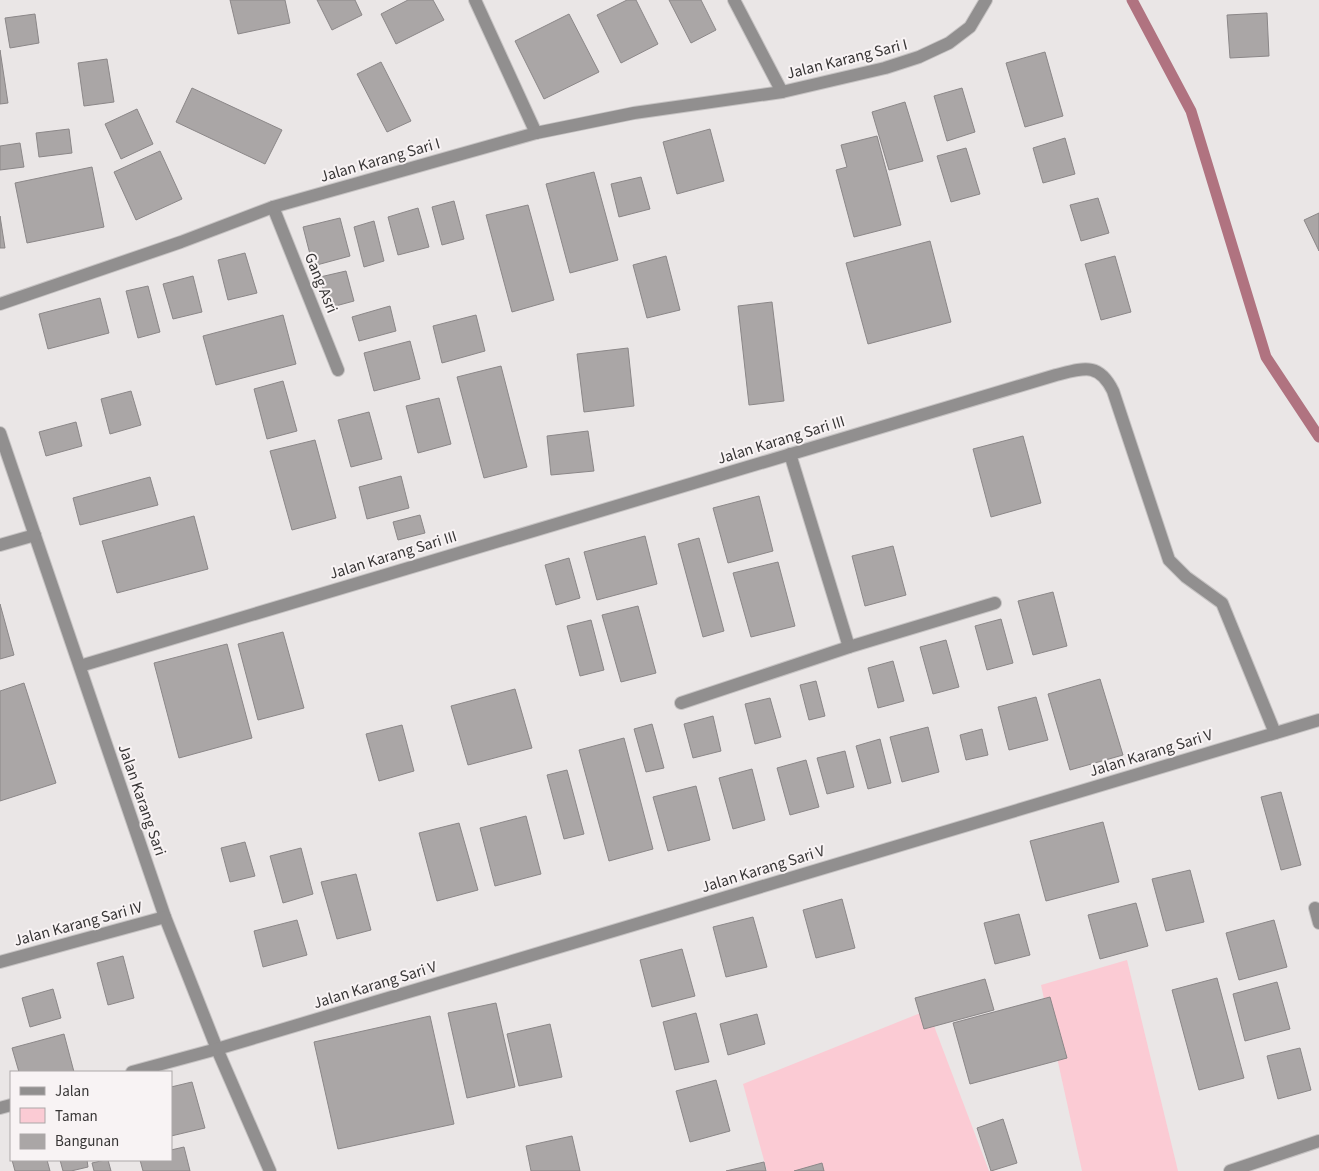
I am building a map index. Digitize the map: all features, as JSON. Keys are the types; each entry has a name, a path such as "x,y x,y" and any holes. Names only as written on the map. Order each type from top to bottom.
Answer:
{"street":[{"path":"475,0 536,133"},
{"name":"Jalan Karang Sari I","path":"734,0 782,92"},
{"name":"Jalan Karang Sari I","path":"0,304 181,242 273,207 536,133 634,113 782,92 885,68 918,57 949,42 970,27 986,0"},
{"name":"Gang Asri","path":"273,207 338,370"},
{"name":"Jalan Karang Sari III","path":"80,666 1066,373 1089,370 1100,372 1108,381 1113,391 1169,560 1186,577 1222,603 1275,733"},
{"name":"Jalan Karang Sari","path":"0,433 165,917 217,1049 270,1171"},
{"path":"790,454 849,647"},
{"path":"0,545 35,535"},
{"path":"681,703 849,647 995,603"},
{"name":"Jalan Karang Sari V","path":"136,1071 217,1049 1319,720"},
{"path":"1315,908 1319,922"},
{"name":"Jalan Karang Sari IV","path":"0,962 165,917"},
{"path":"1230,1171 1319,1141"}],"green space":[{"path":"1127,960 1178,1171 1082,1171 1041,985"},
{"path":"928,1010 989,1171 767,1171 743,1084"}],"building":[{"path":"230,0 285,0 290,23 238,34"},
{"path":"317,0 355,0 362,15 332,30"},
{"path":"408,0 433,0 444,20 396,44 381,14"},
{"path":"627,0 636,0 658,44 621,63 597,15"},
{"path":"669,0 701,0 716,30 691,43"},
{"path":"1267,13 1269,56 1230,58 1227,15"},
{"path":"35,14 39,43 10,48 5,18"},
{"path":"569,14 599,72 544,99 515,41"},
{"path":"0,50 8,103 0,104"},
{"path":"1045,52 1063,116 1025,127 1006,63"},
{"path":"107,59 114,102 84,106 78,63"},
{"path":"381,62 411,121 387,132 357,74"},
{"path":"192,88 282,130 265,164 176,122"},
{"path":"962,88 975,132 947,141 934,96"},
{"path":"905,102 923,161 889,170 872,112"},
{"path":"137,109 153,144 121,159 105,124"},
{"path":"69,129 72,153 39,157 36,133"},
{"path":"710,129 724,181 677,194 663,142"},
{"path":"877,136 901,225 854,237 836,170 847,167 841,145"},
{"path":"1065,138 1075,174 1043,183 1033,148"},
{"path":"20,143 24,167 0,170 0,146"},
{"path":"966,148 980,194 951,202 937,156"},
{"path":"160,151 182,199 136,220 114,172"},
{"path":"92,167 104,227 27,243 15,183"},
{"path":"594,172 618,260 570,273 546,184"},
{"path":"641,177 650,209 619,217 611,184"},
{"path":"1098,198 1109,233 1081,241 1070,205"},
{"path":"454,201 464,239 442,245 432,207"},
{"path":"528,205 554,300 512,312 486,215"},
{"path":"418,208 429,247 398,255 388,217"},
{"path":"1319,213 1319,251 1304,220"},
{"path":"0,216 5,248 0,248"},
{"path":"340,218 350,256 313,266 303,227"},
{"path":"374,221 384,261 364,267 354,227"},
{"path":"930,241 951,322 868,344 846,263"},
{"path":"245,253 257,293 228,300 218,260"},
{"path":"666,256 680,310 647,318 633,265"},
{"path":"1115,256 1131,312 1101,320 1085,264"},
{"path":"346,271 354,301 328,308 320,277"},
{"path":"193,276 202,312 173,319 163,284"},
{"path":"148,286 160,332 138,338 126,291"},
{"path":"100,298 109,333 48,349 39,314"},
{"path":"772,302 784,401 749,405 738,306"},
{"path":"390,306 396,331 359,341 352,317"},
{"path":"283,315 296,364 216,385 203,336"},
{"path":"476,315 485,351 442,363 433,326"},
{"path":"410,341 420,379 374,391 364,353"},
{"path":"628,348 634,406 584,412 577,354"},
{"path":"501,366 527,467 484,478 457,377"},
{"path":"283,381 297,431 267,439 254,389"},
{"path":"131,391 141,425 110,434 101,399"},
{"path":"439,398 451,444 418,453 406,406"},
{"path":"369,412 382,459 351,467 338,420"},
{"path":"76,422 82,446 46,456 39,432"},
{"path":"588,431 594,471 551,475 547,436"},
{"path":"1023,436 1041,503 991,517 973,449"},
{"path":"315,440 336,518 292,530 270,451"},
{"path":"401,476 409,508 367,519 359,487"},
{"path":"150,477 158,505 80,525 73,498"},
{"path":"759,496 773,551 728,563 713,508"},
{"path":"420,515 425,533 398,540 393,522"},
{"path":"194,516 208,569 117,593 102,541"},
{"path":"645,536 657,584 597,600 584,552"},
{"path":"699,538 724,631 703,637 678,544"},
{"path":"893,546 906,595 865,606 852,556"},
{"path":"569,558 580,598 556,605 545,565"},
{"path":"778,562 795,626 751,637 733,573"},
{"path":"1053,592 1067,646 1033,655 1018,601"},
{"path":"0,604 14,655 0,659"},
{"path":"638,606 656,673 621,682 602,615"},
{"path":"1001,619 1013,663 987,670 975,626"},
{"path":"591,620 604,670 580,676 567,626"},
{"path":"283,632 304,708 258,720 238,644"},
{"path":"946,640 959,687 933,694 920,647"},
{"path":"227,644 252,738 179,758 154,663"},
{"path":"893,661 904,701 878,708 868,668"},
{"path":"1100,679 1123,755 1070,770 1048,694"},
{"path":"816,681 825,716 809,720 800,685"},
{"path":"24,683 56,783 0,801 0,691"},
{"path":"515,689 532,748 468,765 451,706"},
{"path":"1036,697 1048,740 1009,750 998,707"},
{"path":"770,698 781,737 755,744 745,704"},
{"path":"713,716 721,751 693,758 684,724"},
{"path":"652,724 664,768 646,772 634,729"},
{"path":"402,725 414,771 379,781 366,734"},
{"path":"928,727 939,772 902,782 890,737"},
{"path":"982,729 988,755 966,760 960,735"},
{"path":"624,738 653,849 609,861 579,750"},
{"path":"880,739 891,783 868,789 856,746"},
{"path":"845,751 854,787 827,794 817,758"},
{"path":"806,760 819,807 790,815 777,768"},
{"path":"752,769 765,820 733,829 719,778"},
{"path":"567,770 584,834 564,839 547,775"},
{"path":"696,786 710,840 668,851 653,797"},
{"path":"1281,792 1301,865 1281,870 1261,797"},
{"path":"526,816 541,874 495,886 480,828"},
{"path":"1103,822 1119,882 1046,901 1030,841"},
{"path":"459,823 478,890 437,901 419,833"},
{"path":"245,842 255,876 230,882 221,848"},
{"path":"301,848 313,894 283,903 270,856"},
{"path":"1190,870 1204,922 1166,931 1152,879"},
{"path":"356,874 371,930 337,939 321,882"},
{"path":"842,899 855,948 816,958 803,910"},
{"path":"1136,903 1148,946 1100,959 1088,915"},
{"path":"1019,914 1030,955 995,964 984,923"},
{"path":"753,917 767,967 726,977 713,927"},
{"path":"297,920 307,955 263,967 254,931"},
{"path":"1274,920 1287,967 1239,980 1226,933"},
{"path":"682,949 695,996 652,1007 640,960"},
{"path":"123,956 134,998 108,1005 97,963"},
{"path":"1217,978 1244,1078 1199,1090 1172,990"},
{"path":"985,979 994,1010 924,1029 915,998"},
{"path":"1277,982 1290,1029 1245,1041 1233,994"},
{"path":"53,989 61,1018 30,1027 22,998"},
{"path":"1050,997 1067,1058 970,1084 953,1023"},
{"path":"496,1003 515,1087 467,1098 448,1013"},
{"path":"696,1013 709,1062 675,1070 663,1022"},
{"path":"757,1014 765,1044 728,1055 720,1024"},
{"path":"430,1016 454,1124 338,1149 314,1042"},
{"path":"550,1024 562,1077 519,1086 507,1034"},
{"path":"64,1034 74,1071 19,1071 12,1048"},
{"path":"1300,1048 1311,1090 1278,1099 1267,1056"},
{"path":"716,1080 730,1131 690,1142 676,1091"},
{"path":"192,1082 205,1128 172,1136 172,1087"},
{"path":"1003,1119 1017,1163 991,1171 977,1128"},
{"path":"572,1136 580,1171 531,1171 526,1146"},
{"path":"184,1147 190,1171 143,1171 140,1161 172,1161 172,1150"},
{"path":"12,1161 47,1161 50,1171 15,1171"},
{"path":"60,1161 87,1161 88,1167 63,1171"},
{"path":"108,1161 111,1171 94,1171 92,1163"},
{"path":"764,1162 766,1171 726,1171"},
{"path":"822,1163 824,1171 794,1171"}],"waterway":[{"path":"1132,0 1191,111 1266,357 1319,437"}]}
